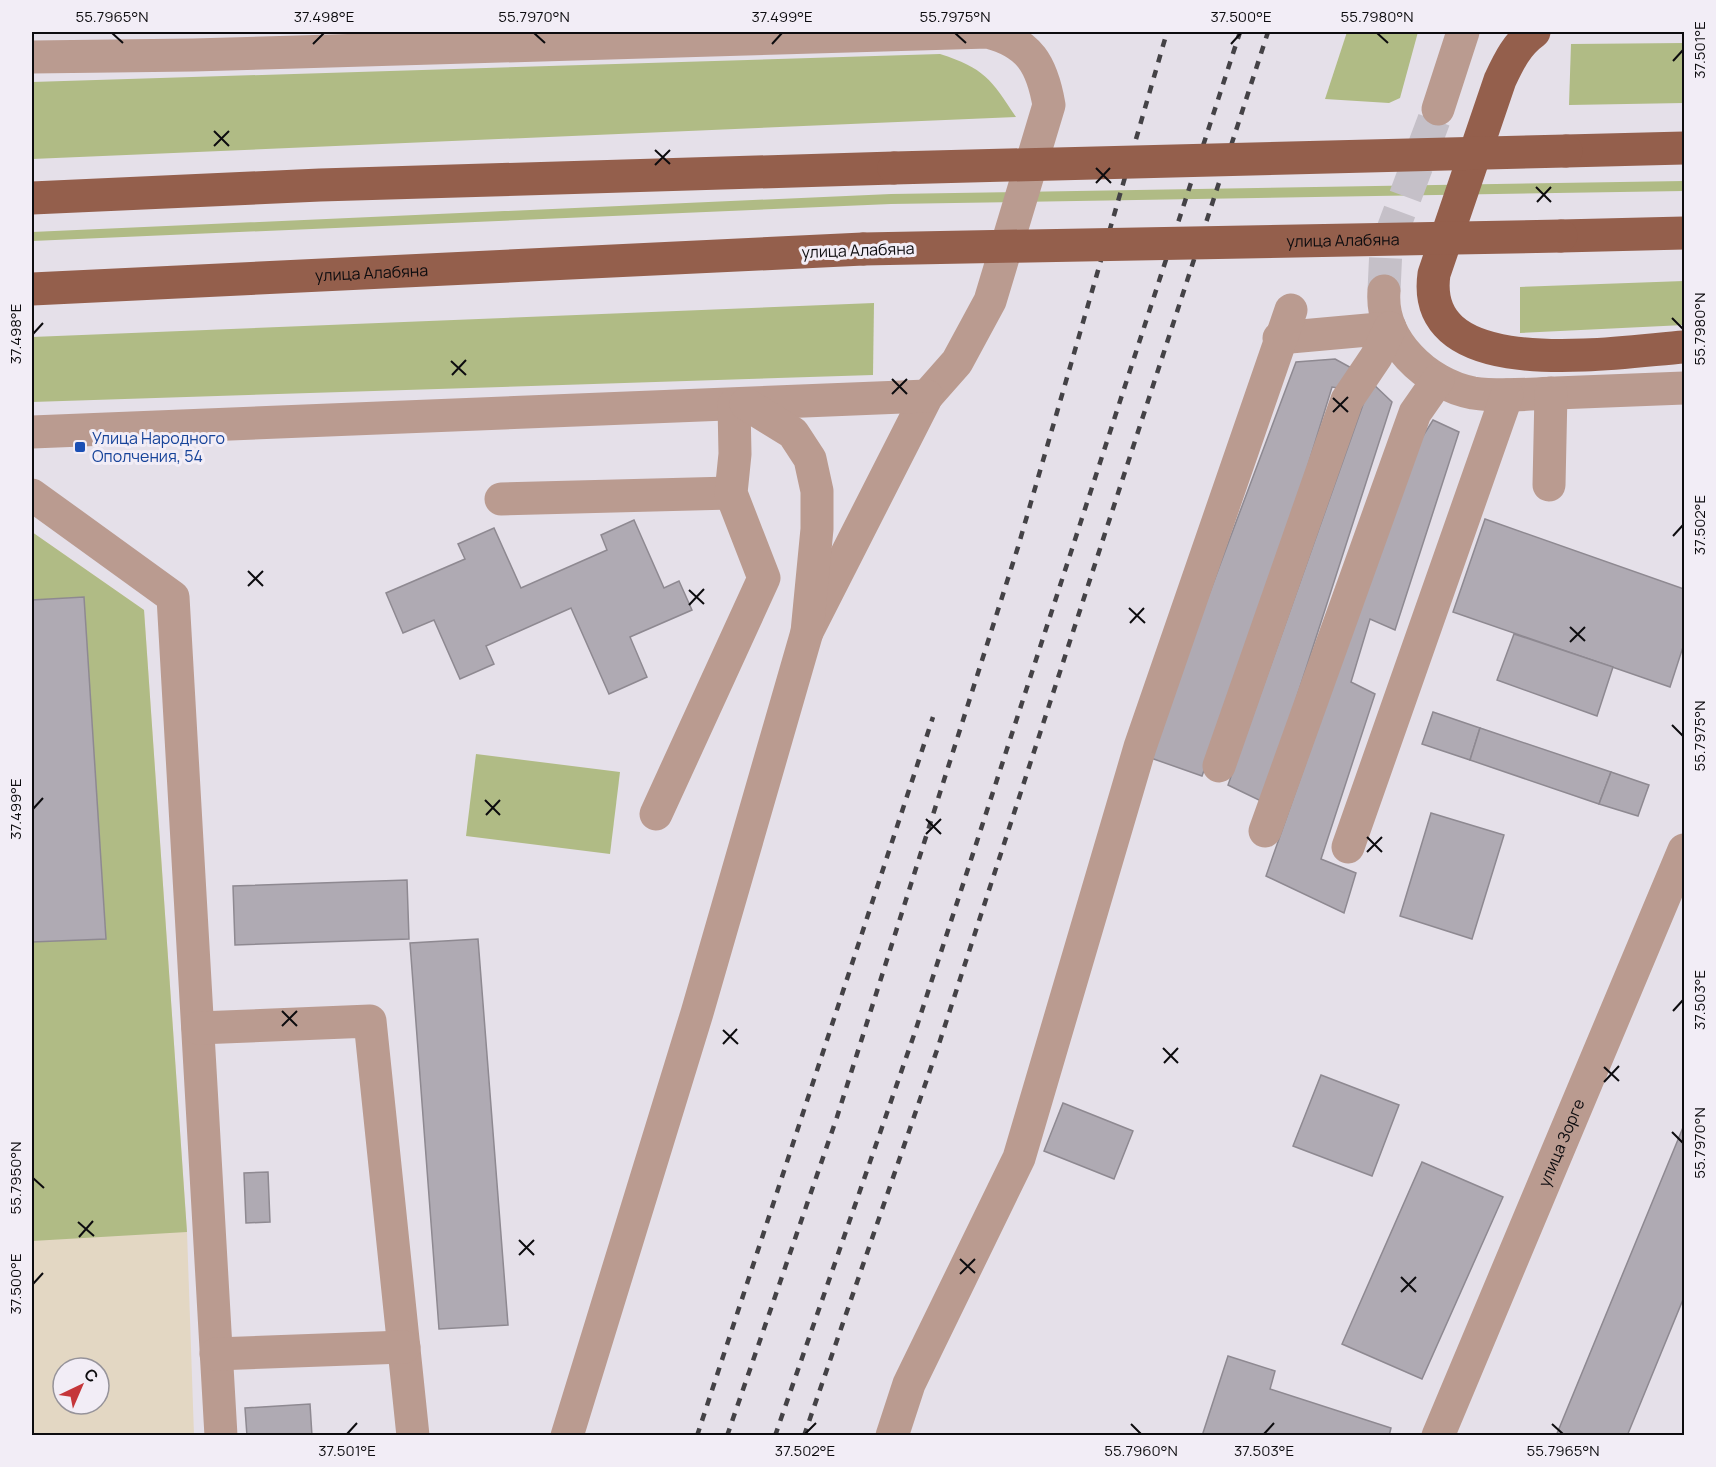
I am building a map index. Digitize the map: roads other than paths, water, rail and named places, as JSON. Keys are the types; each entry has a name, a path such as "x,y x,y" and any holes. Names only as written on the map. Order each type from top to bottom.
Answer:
{"main road":[{"path":"1534,32 1523,39 1500,80 1434,274 1431,289 1435,305 1444,320 1457,333 1478,346 1508,354 1543,356 1684,347"},
{"path":"32,198 320,185 1684,148"},
{"name":"улица Алабяна","path":"32,289 863,249 1684,233"}],"street":[{"path":"32,57 229,54 988,32 1009,37 1028,51 1044,77 1049,105 990,301 957,363 927,396 807,632"},
{"path":"1438,109 1463,32"},
{"path":"892,1436 909,1384 1019,1158 1140,747 1285,324 1386,306"},
{"path":"1386,306 1401,347 1418,366 1438,380 1472,392 1507,395 1684,388"},
{"path":"1219,766 1347,400 1376,357 1386,306"},
{"path":"1265,831 1415,413 1438,380"},
{"path":"1549,484 1551,393"},
{"path":"1348,847 1507,395"},
{"path":"32,432 927,396"},
{"path":"656,814 764,578 731,493 740,405"},
{"path":"567,1436 697,1013 807,632 817,529 817,490 810,459 793,433 740,405"},
{"path":"501,499 731,493"},
{"path":"32,495 173,597 221,1436"},
{"name":"улица Зорге","path":"1438,1436 1684,850"},
{"path":"198,1028 370,1021 413,1436"},
{"path":"216,1354 404,1347"}],"tunnel":[{"path":"1384,291 1386,248 1438,109"}],"railway":[{"path":"727,1436 837,1117 1018,547 1167,32"},
{"path":"775,1436 915,1032 1240,32"},
{"path":"804,1436 937,1050 1268,32"},
{"path":"697,1436 933,717"}],"place":[{"name":"Улица Народного Ополчения, 54","path":"80,447"}]}
